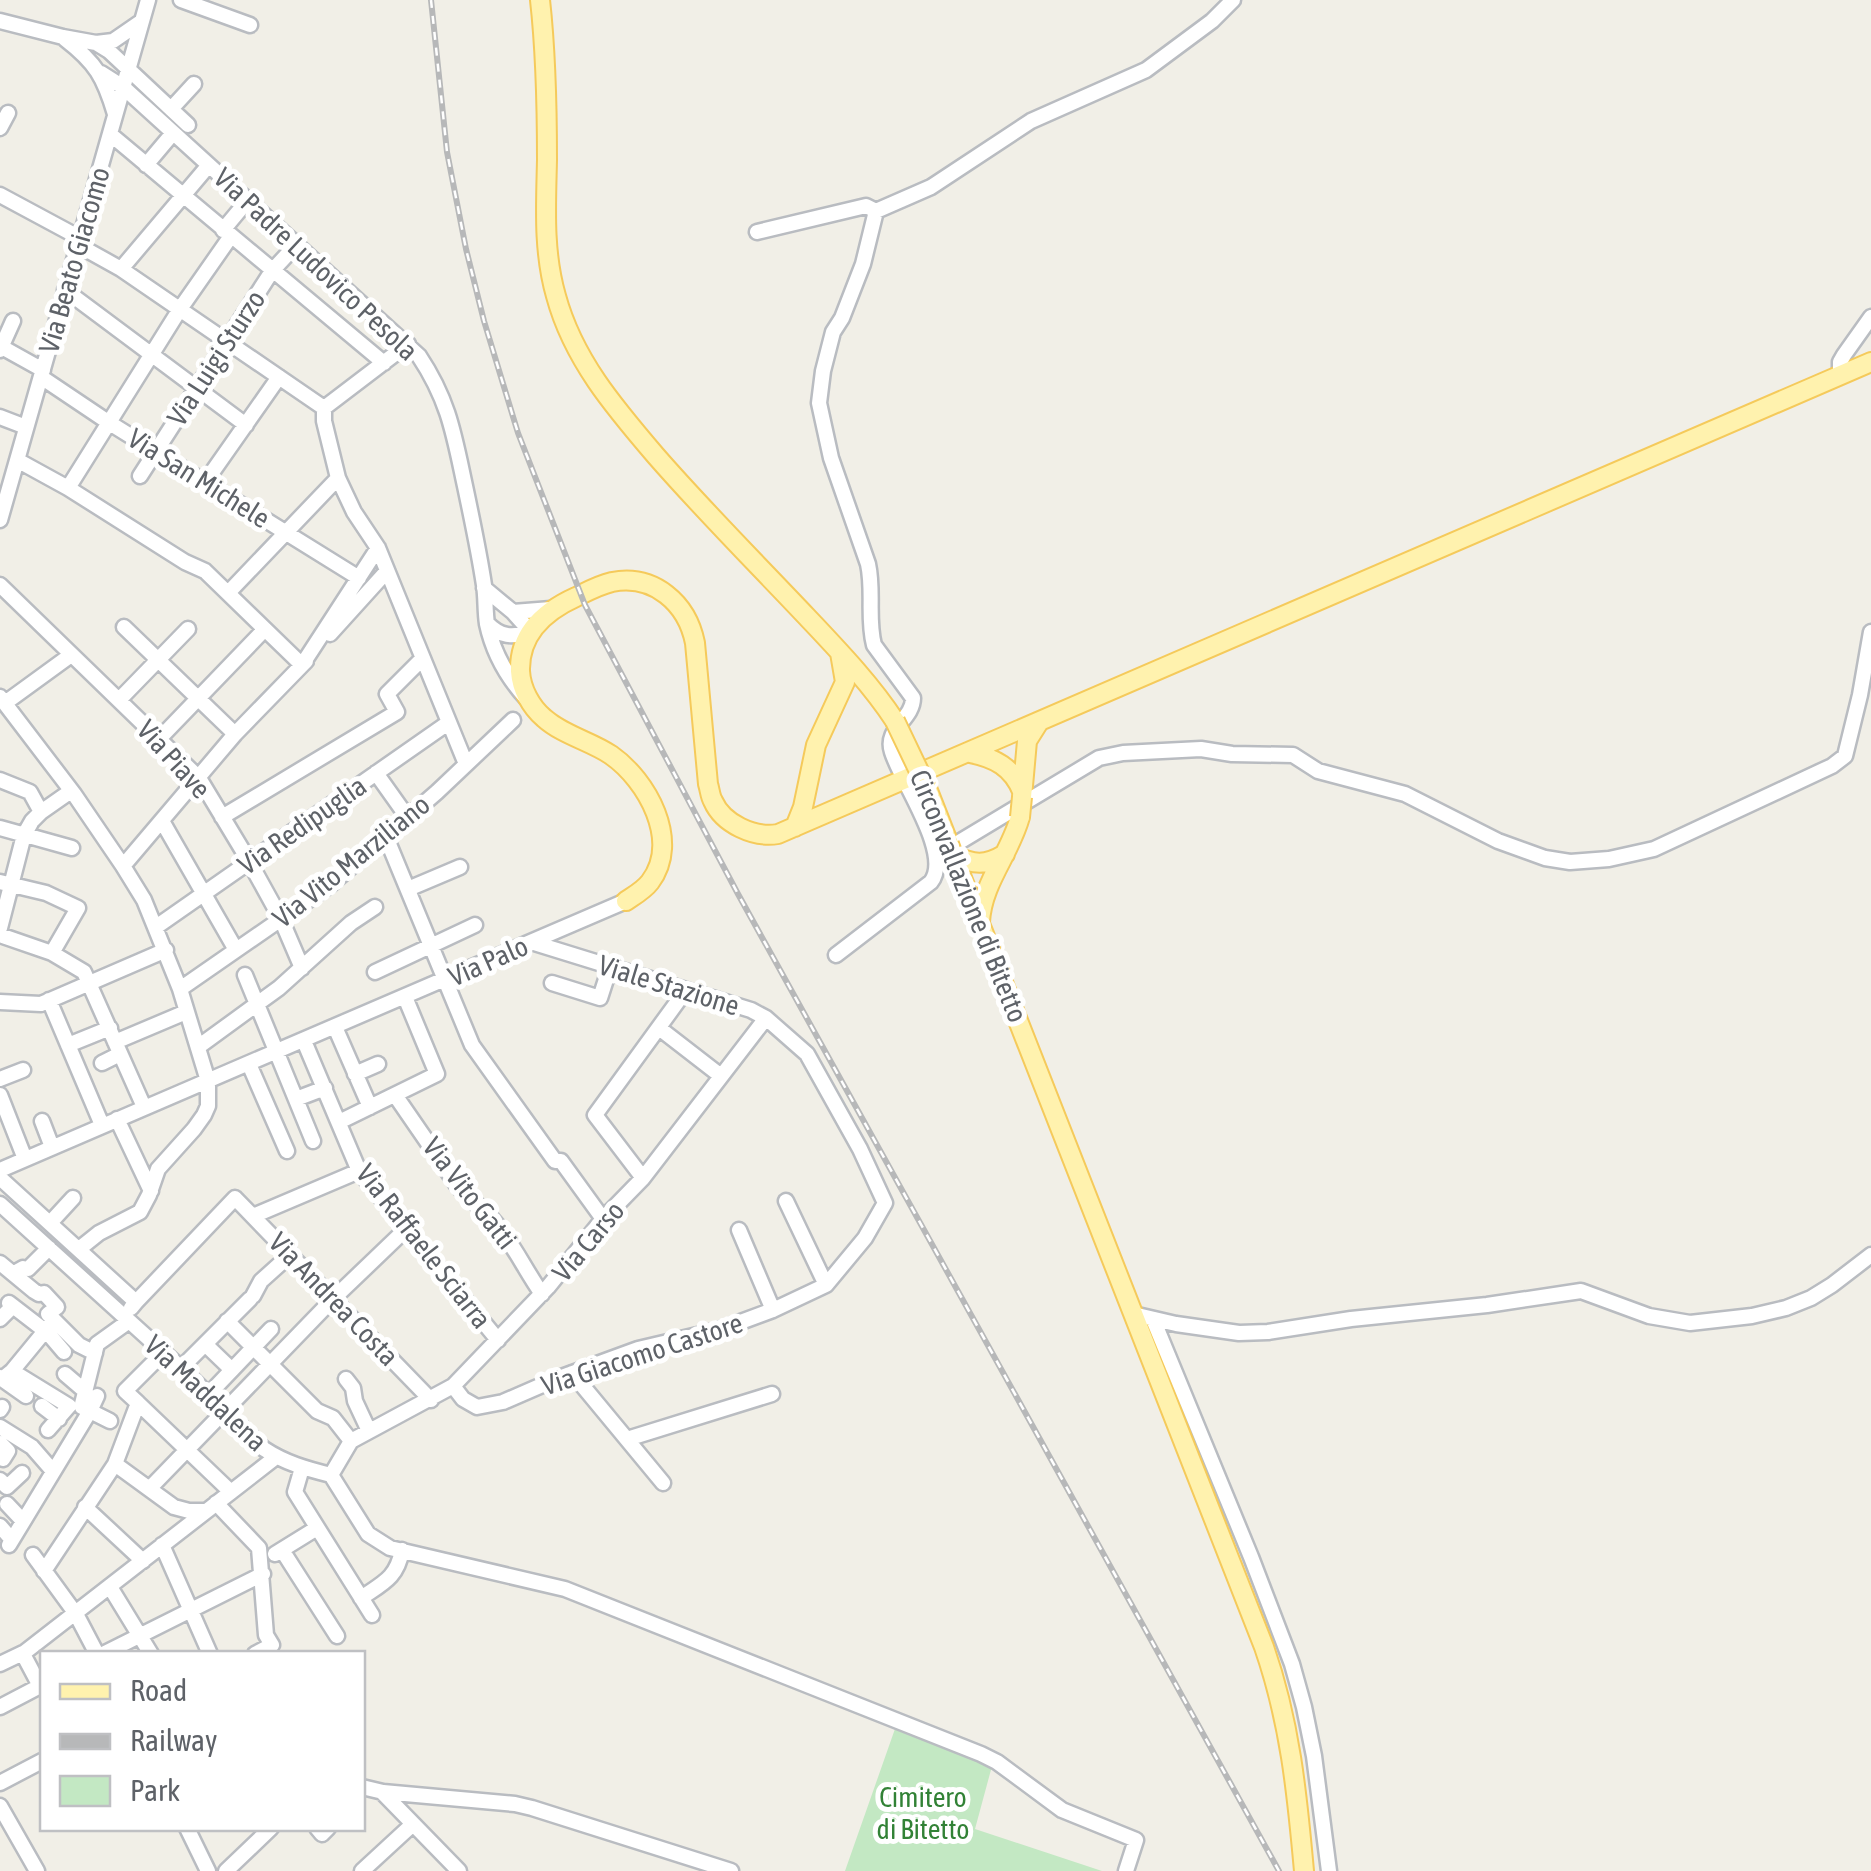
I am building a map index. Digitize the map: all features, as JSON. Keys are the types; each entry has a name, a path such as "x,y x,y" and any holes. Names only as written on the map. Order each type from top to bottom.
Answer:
{"main road":[{"name":"Circonvallazione di Bitetto","path":"540,0 547,100 548,256 566,328 592,376 627,422 709,515 840,652 896,721 926,788 946,851 980,922 1271,1667 1292,1752 1304,1871"},
{"path":"808,813 841,808 970,753 1022,736 1039,722 1870,365"},
{"path":"530,702 520,670 522,651 530,631 551,610 598,586 625,581 649,585 680,606 692,628 708,784 712,801 726,817 754,834 766,836 794,827 808,813 816,792 812,763"},
{"path":"808,813 816,745 845,682 840,652"},
{"path":"834,708 858,693 881,700"},
{"name":"Via Palo","path":"530,702 546,720 610,754 639,782 651,802 662,836 662,854 649,884 626,901"},
{"path":"980,922 984,894 1012,842 1020,817 1022,736"},
{"path":"970,753 998,762 1020,789"},
{"path":"816,792 841,808"},
{"path":"946,851 977,864 986,864 1005,854"}],"street":[{"name":"Via Beato Giacomo","path":"0,520 148,0"},
{"path":"181,0 250,25"},
{"path":"876,211 930,187 1031,121 1146,70 1212,21 1233,0"},
{"path":"0,20 96,43 113,41 142,20"},
{"path":"63,37 88,56 100,73 116,115"},
{"path":"96,43 188,125"},
{"name":"Via Padre Ludovico Pesola","path":"100,73 123,88 297,244 408,344 426,366 450,415 484,588 487,622 502,666 512,684 530,702"},
{"path":"171,109 194,84"},
{"path":"0,128 8,113"},
{"path":"146,165 173,133"},
{"path":"110,134 384,363"},
{"path":"122,269 209,165"},
{"path":"0,194 122,269 324,408"},
{"path":"68,488 248,200"},
{"path":"757,232 866,206 876,211"},
{"path":"876,211 863,264 833,332 819,403 835,472 868,564 871,636 913,698 910,711 892,732 889,743 893,758 946,851"},
{"name":"Via Luigi Sturzo","path":"140,476 272,272 297,244"},
{"path":"66,290 246,425"},
{"path":"1840,375 1840,362 1871,317"},
{"path":"1,348 13,321"},
{"path":"324,408 408,344"},
{"name":"Via San Michele","path":"1,348 108,422 359,578"},
{"path":"206,482 279,377"},
{"path":"324,408 338,478 378,548 466,764"},
{"path":"0,416 26,427"},
{"path":"17,460 205,571 302,665"},
{"path":"228,593 338,478"},
{"path":"302,665 378,548"},
{"path":"124,866 236,734 387,571"},
{"name":"Via Piave","path":"0,585 199,778 250,861 302,968"},
{"path":"484,588 530,631 516,637 504,635 487,622"},
{"path":"514,612 551,610"},
{"path":"124,627 236,734"},
{"path":"120,700 188,629"},
{"path":"159,739 265,629"},
{"path":"836,955 931,882 946,851 1099,758 1123,753 1200,750 1293,755 1318,771 1405,794 1498,841 1545,858 1570,862 1609,860 1654,849 1832,766 1845,756 1871,632"},
{"path":"71,656 2,700 71,791 144,900 180,988 208,1082 208,1106 194,1130 158,1169 140,1212 100,1232 79,1249"},
{"path":"222,817 397,712 388,694 422,659"},
{"name":"Via Vito Marziliano","path":"180,988 330,885 513,720"},
{"name":"Via Redipuglia","path":"156,927 448,723"},
{"path":"376,773 408,818"},
{"path":"0,780 30,792 42,812"},
{"path":"71,791 32,821 24,835 6,883 0,932 52,953 78,968 90,982 144,1107"},
{"path":"162,822 236,950"},
{"path":"0,828 72,848"},
{"path":"386,837 472,1045 555,1161 561,1160 603,1219"},
{"path":"408,889 460,867"},
{"path":"6,883 46,893 78,908 52,953"},
{"name":"Via Palo","path":"0,1170 626,901"},
{"path":"198,1047 257,1005 374,907"},
{"path":"375,972 475,926"},
{"name":"Viale Stazione","path":"531,942 751,1010 807,1054 860,1148 885,1203 865,1238 819,1288"},
{"path":"0,1002 41,1004 166,950"},
{"path":"552,983 600,998 610,967"},
{"path":"244,975 312,1141"},
{"name":"Via Carso","path":"454,1386 644,1178 596,1115 686,990"},
{"path":"339,1122 437,1074 405,997"},
{"path":"48,1000 77,1069 150,1191"},
{"path":"68,1045 115,1042 186,1012"},
{"path":"644,1178 766,1018"},
{"path":"335,1028 370,1107"},
{"path":"658,1028 721,1076"},
{"name":"Via Raffaele Sciarra","path":"304,1041 359,1171 498,1340"},
{"path":"77,1069 98,1062 115,1042"},
{"path":"249,1064 286,1151"},
{"path":"355,1074 378,1064"},
{"path":"0,1080 23,1070"},
{"path":"296,1099 325,1088"},
{"name":"Via Vito Gatti","path":"396,1094 457,1185 492,1219 542,1294"},
{"path":"0,1095 25,1159"},
{"path":"42,1121 52,1147"},
{"path":"253,1216 359,1171"},
{"name":"Via Maddalena","path":"0,1178 136,1302 126,1318"},
{"path":"50,1223 73,1198"},
{"name":"Via Andrea Costa","path":"136,1302 236,1198 431,1400"},
{"path":"786,1201 819,1288"},
{"name":"Via Maddalena","path":"0,1204 264,1449 302,1468 331,1475"},
{"path":"150,1488 406,1229"},
{"path":"739,1230 772,1310"},
{"path":"14,1273 28,1269 49,1248"},
{"path":"181,1368 291,1254"},
{"path":"1133,1314 1239,1333 1268,1332 1581,1290 1649,1316 1690,1322 1752,1316 1786,1308 1832,1285 1871,1255"},
{"path":"0,1262 38,1294 48,1288 56,1307 48,1314 48,1327 64,1352"},
{"name":"Via Giacomo Castore","path":"454,1386 463,1400 477,1407 503,1402 638,1349 719,1330 819,1288"},
{"path":"0,1319 11,1304 95,1353"},
{"path":"0,1526 10,1542 91,1394 97,1344 126,1318"},
{"path":"1153,1319 1292,1664 1314,1756 1329,1871"},
{"path":"228,1322 317,1411 333,1418 351,1441"},
{"path":"48,1327 5,1376 28,1389 110,1420"},
{"path":"209,1394 271,1329"},
{"path":"205,1344 232,1370"},
{"path":"163,1353 126,1391 231,1492"},
{"path":"28,1389 41,1367"},
{"path":"572,1373 663,1483"},
{"path":"65,1374 91,1394"},
{"path":"346,1379 369,1431"},
{"path":"454,1386 351,1441 331,1475 377,1542 566,1589 981,1754 1062,1810 1136,1840 1126,1871"},
{"path":"627,1440 772,1394"},
{"path":"44,1571 115,1464 138,1403"},
{"path":"42,1406 59,1419"},
{"path":"32,1447 59,1419 81,1410"},
{"path":"0,1432 32,1447 52,1470"},
{"path":"0,1432 8,1451 3,1459"},
{"path":"0,1664 23,1654 276,1457"},
{"path":"115,1464 174,1507 189,1511 211,1507"},
{"path":"302,1468 294,1492 372,1615"},
{"path":"0,1479 7,1486 25,1472 44,1484"},
{"path":"7,1504 23,1521"},
{"path":"85,1507 142,1561"},
{"path":"211,1507 259,1548 266,1634 277,1649"},
{"path":"106,1651 190,1610 262,1568 317,1528"},
{"path":"162,1545 209,1651"},
{"path":"282,1550 338,1636"},
{"path":"361,1598 393,1576 402,1550"},
{"path":"32,1556 98,1651"},
{"path":"110,1587 148,1651"},
{"path":"23,1654 40,1684"},
{"path":"0,1707 40,1687"},
{"path":"0,1783 40,1762"},
{"path":"365,1788 515,1804 731,1871"},
{"path":"382,1792 459,1871"},
{"path":"0,1806 37,1871"},
{"path":"362,1871 413,1824"},
{"path":"188,1831 208,1871"},
{"path":"226,1871 268,1831"}],"green space":[{"name":"Cimitero di Bitetto","path":"896,1726 992,1766 975,1829 1102,1871 845,1871"}],"railway":[{"path":"431,0 447,152 484,321 518,433 585,605 738,894 1279,1871"}]}
